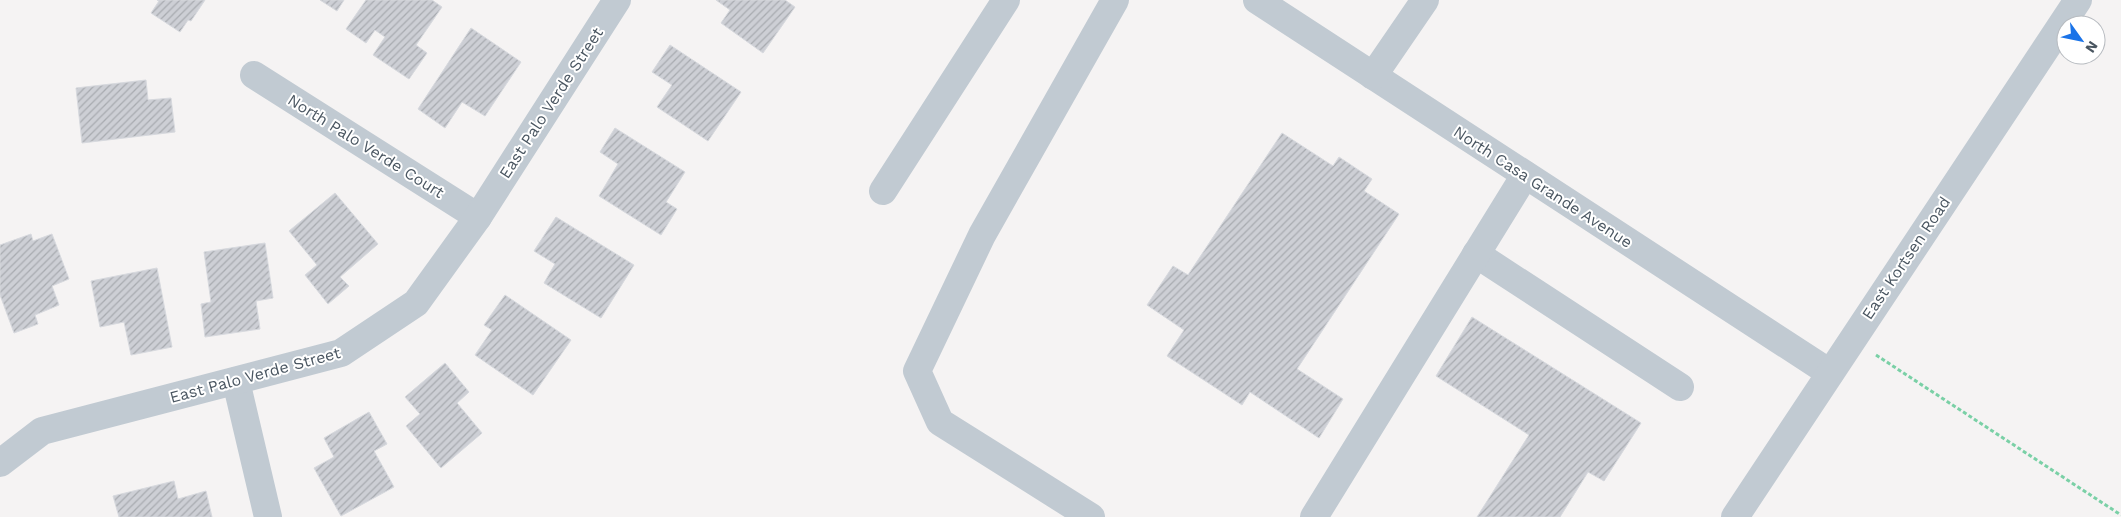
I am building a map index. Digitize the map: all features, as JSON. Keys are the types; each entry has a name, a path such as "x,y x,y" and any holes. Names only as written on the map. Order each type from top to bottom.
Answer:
{"street":[{"name":"East Palo Verde Street","path":"0,463 42,432 341,354 416,303 478,217 617,0"},
{"path":"883,191 1006,0"},
{"path":"1091,517 940,422 917,371 982,235 1114,0"},
{"name":"North Casa Grande Avenue","path":"1257,0 1830,373"},
{"path":"1373,76 1425,0"},
{"name":"East Kortsen Road","path":"1735,517 2078,0"},
{"name":"North Palo Verde Court","path":"254,75 478,217"},
{"path":"1314,517 1525,175"},
{"path":"1476,254 1680,388"},
{"path":"236,381 268,517"}],"path":[{"path":"1853,339 2121,515"}],"building":[{"path":"157,0 205,0 191,21 188,20 180,32 151,13 159,1"},
{"path":"320,0 344,0 337,11"},
{"path":"366,0 432,0 442,7 416,45 427,53 409,79 373,55 385,37 375,30 366,43 346,29"},
{"path":"716,0 785,0 795,7 763,53 721,23 730,10"},
{"path":"471,28 521,62 485,116 462,102 445,128 418,109"},
{"path":"670,45 741,92 708,141 657,107 672,85 652,72"},
{"path":"146,80 148,100 171,98 175,132 82,143 76,88"},
{"path":"615,128 685,172 666,202 677,209 661,235 599,196 618,164 600,152"},
{"path":"1282,133 1333,166 1339,157 1372,179 1364,191 1399,214 1297,369 1343,399 1319,438 1250,392 1242,405 1167,356 1184,330 1147,305 1173,266 1188,275"},
{"path":"335,193 378,244 340,277 349,286 328,304 305,275 317,265 289,231"},
{"path":"556,217 634,265 601,318 544,283 555,264 534,251"},
{"path":"31,234 33,241 52,234 69,279 52,286 59,305 35,315 38,324 14,333 0,295 0,245"},
{"path":"265,243 273,298 256,301 260,329 205,337 201,304 211,302 204,252"},
{"path":"157,268 172,347 131,355 124,322 100,327 91,281"},
{"path":"505,295 571,340 533,395 475,355 492,330 484,325"},
{"path":"1472,317 1641,423 1604,481 1588,472 1560,517 1477,517 1529,435 1436,376"},
{"path":"445,363 469,392 457,403 482,433 441,468 406,426 420,414 405,397"},
{"path":"369,412 387,444 374,451 394,487 341,516 314,468 334,457 324,438"},
{"path":"174,481 178,499 206,491 212,517 119,517 113,496"}]}
